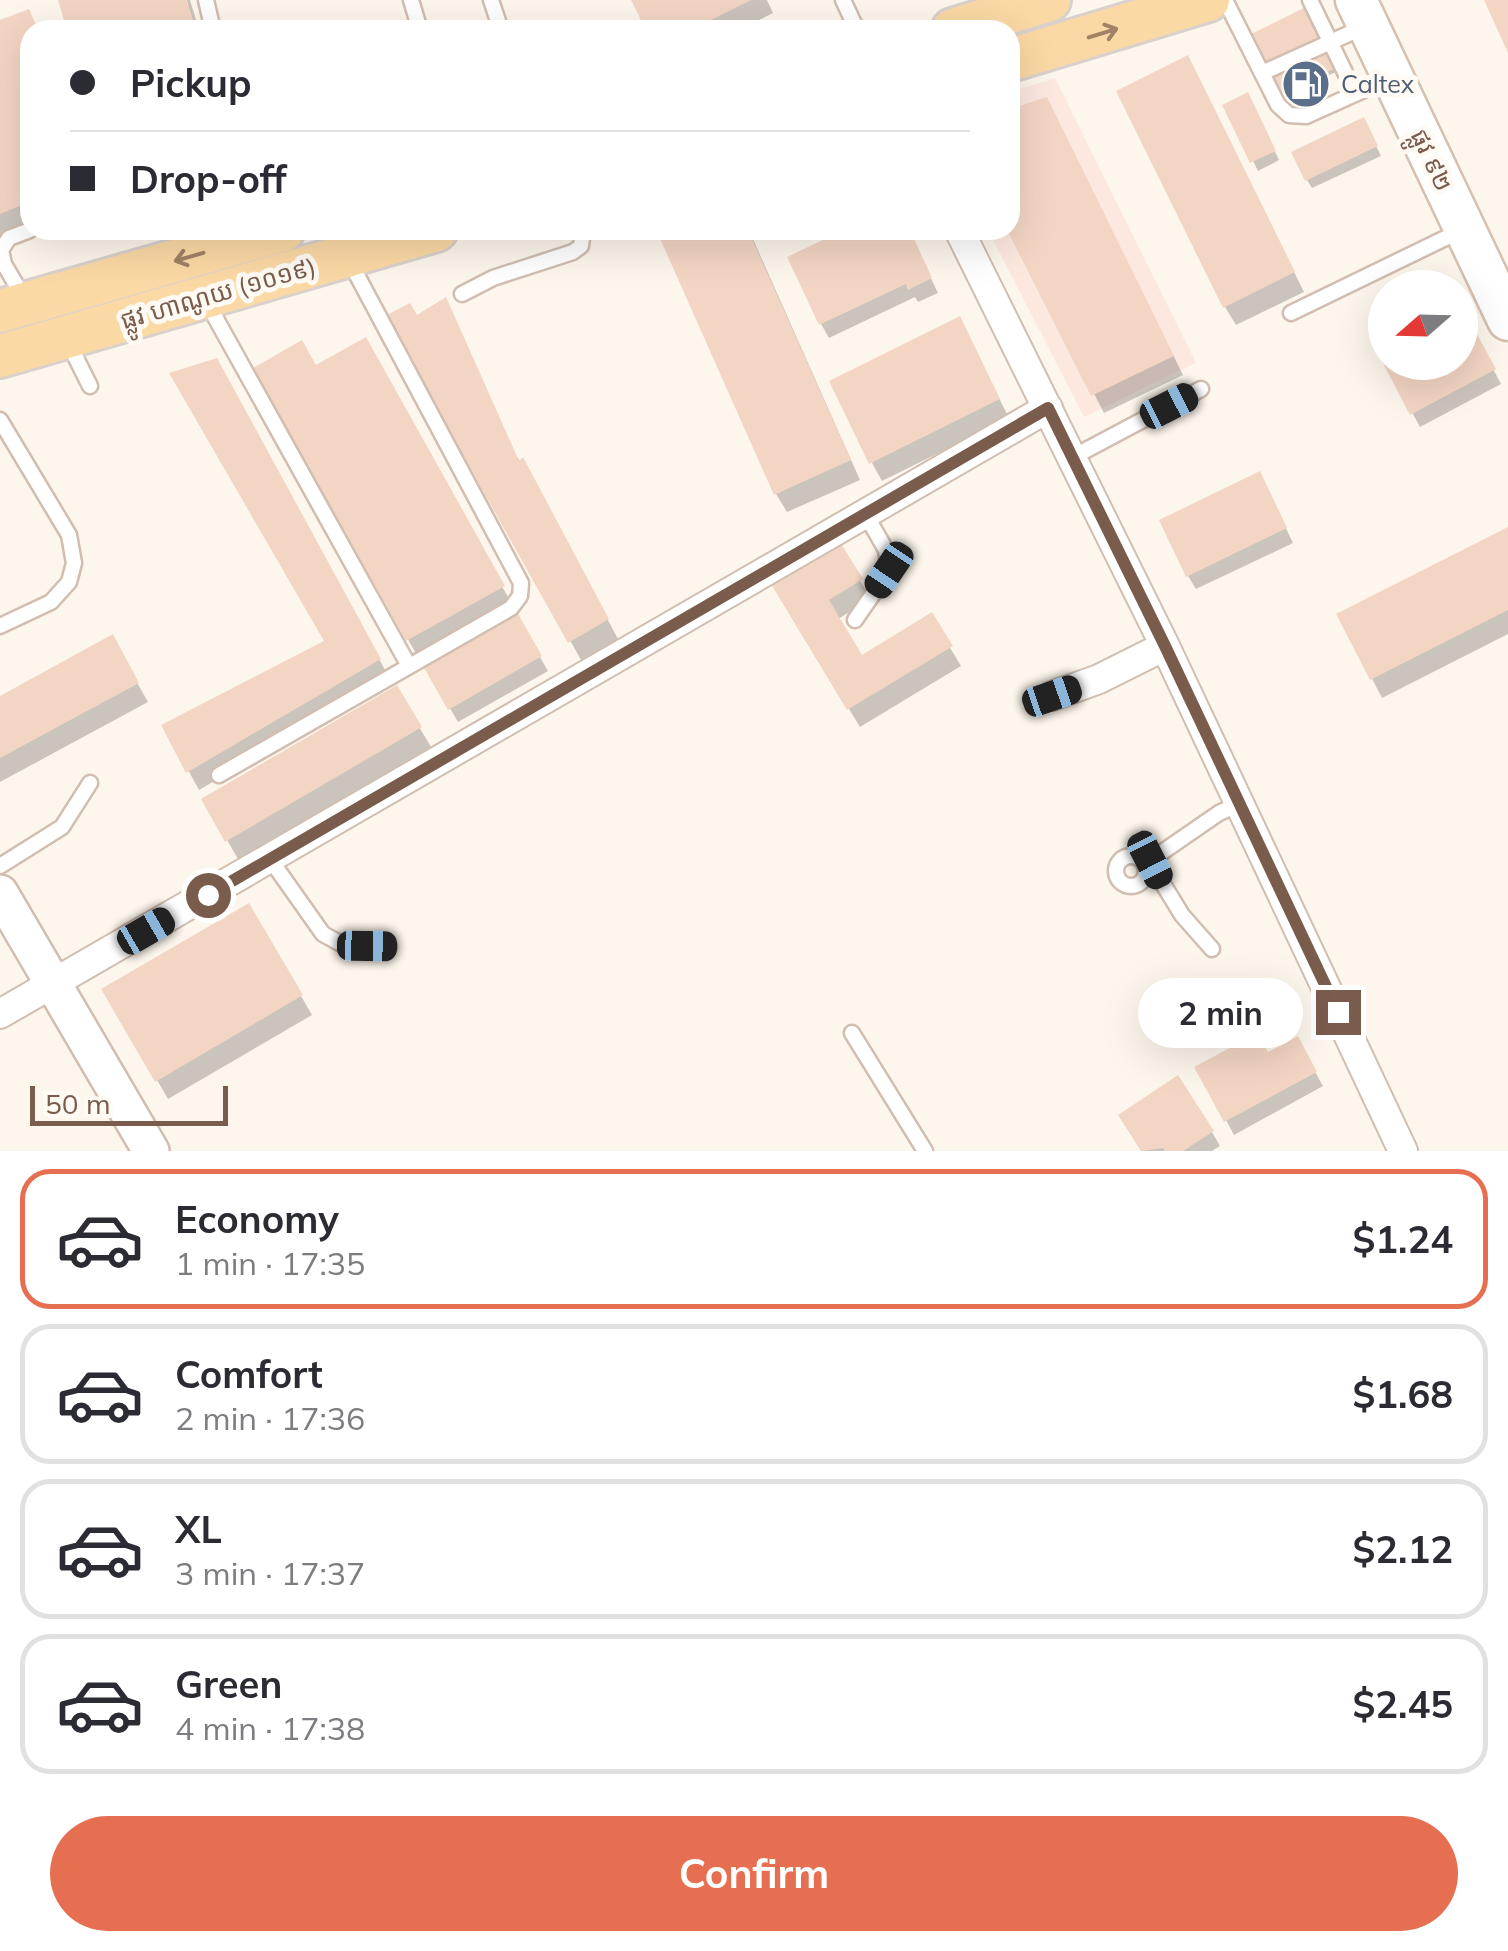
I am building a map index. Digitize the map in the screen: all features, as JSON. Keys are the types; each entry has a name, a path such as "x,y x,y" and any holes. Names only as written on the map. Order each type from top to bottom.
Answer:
{"main road":[{"path":"984,20 1049,0"},
{"path":"1020,57 1208,0"},
{"name":"ផ្លូវ ៩២","path":"1362,12 1508,320"},
{"name":"ផ្លូវ ហាណូយ (១០១៩)","path":"14,307 248,240"},
{"name":"ផ្លូវ ហាណូយ (១០១៩)","path":"0,356 401,240"}],"street":[{"path":"964,240 1165,646 1403,1151"},
{"path":"0,1014 1048,408"},
{"path":"1052,696 1099,679 1165,646"},
{"path":"0,894 151,1151"}],"lane":[{"path":"1225,0 1278,105 1289,115 1306,116 1392,76"},
{"path":"1310,0 1355,94"},
{"path":"1262,72 1330,42 1362,12"},
{"path":"1290,313 1465,229"},
{"path":"14,307 1,250 9,238 20,234"},
{"path":"462,294 493,278 573,252 582,240"},
{"path":"218,775 510,608 520,596 521,583 346,256"},
{"path":"204,297 409,666"},
{"path":"65,336 90,386"},
{"path":"1072,457 1202,390"},
{"path":"0,420 5,442 69,535 74,563 69,582 51,602 0,626"},
{"path":"855,620 889,570 886,550 866,514"},
{"path":"0,866 62,827 90,783"},
{"path":"1212,949 1182,914 1147,862 1219,813 1239,804"},
{"path":"270,859 324,934 345,946 390,947"},
{"path":"852,1033 924,1151"}],"shaded area":[{"path":"1055,78 1196,363 1084,417 993,240 1020,240 1020,89"}],"building":[{"path":"58,0 187,0 193,20 64,20"},
{"path":"631,0 751,0 711,20 641,20"},
{"path":"1484,0 1508,0 1508,53"},
{"path":"1314,3 1344,64 1278,96 1249,35"},
{"path":"29,9 34,20 20,20 20,206 0,214 0,20"},
{"path":"1188,55 1295,272 1223,308 1116,91"},
{"path":"1248,92 1276,151 1250,163 1222,105"},
{"path":"1047,97 1174,356 1091,396 1012,240 1020,240 1020,106"},
{"path":"1364,117 1378,146 1305,181 1291,152"},
{"path":"661,240 752,240 851,460 774,495"},
{"path":"823,240 915,240 932,278 908,290 906,284 819,325 787,257"},
{"path":"446,297 519,461 523,457 609,619 568,643 385,316 410,303 417,315"},
{"path":"960,316 1000,399 869,464 829,381"},
{"path":"1478,336 1496,369 1478,379"},
{"path":"366,337 505,586 406,641 253,368 302,340 316,365"},
{"path":"217,358 381,659 186,773 161,725 324,641 169,373"},
{"path":"1392,380 1475,380 1410,415"},
{"path":"1260,471 1287,528 1186,577 1159,520"},
{"path":"1508,527 1508,610 1370,680 1336,614"},
{"path":"840,542 863,579 829,600 862,655 932,612 953,646 847,710 771,584"},
{"path":"517,612 542,656 448,710 423,666"},
{"path":"113,634 139,683 0,758 0,696"},
{"path":"397,685 422,727 225,842 201,799"},
{"path":"249,903 303,995 155,1082 101,989"},
{"path":"1258,1033 1268,1052 1298,1036 1317,1072 1224,1122 1194,1067"},
{"path":"1178,1075 1214,1131 1183,1151 1141,1151 1118,1115"}],"place":[{"name":"Caltex","path":"1306,84"}],"route":[{"path":"208,895 1048,408 1338,1012"}]}
